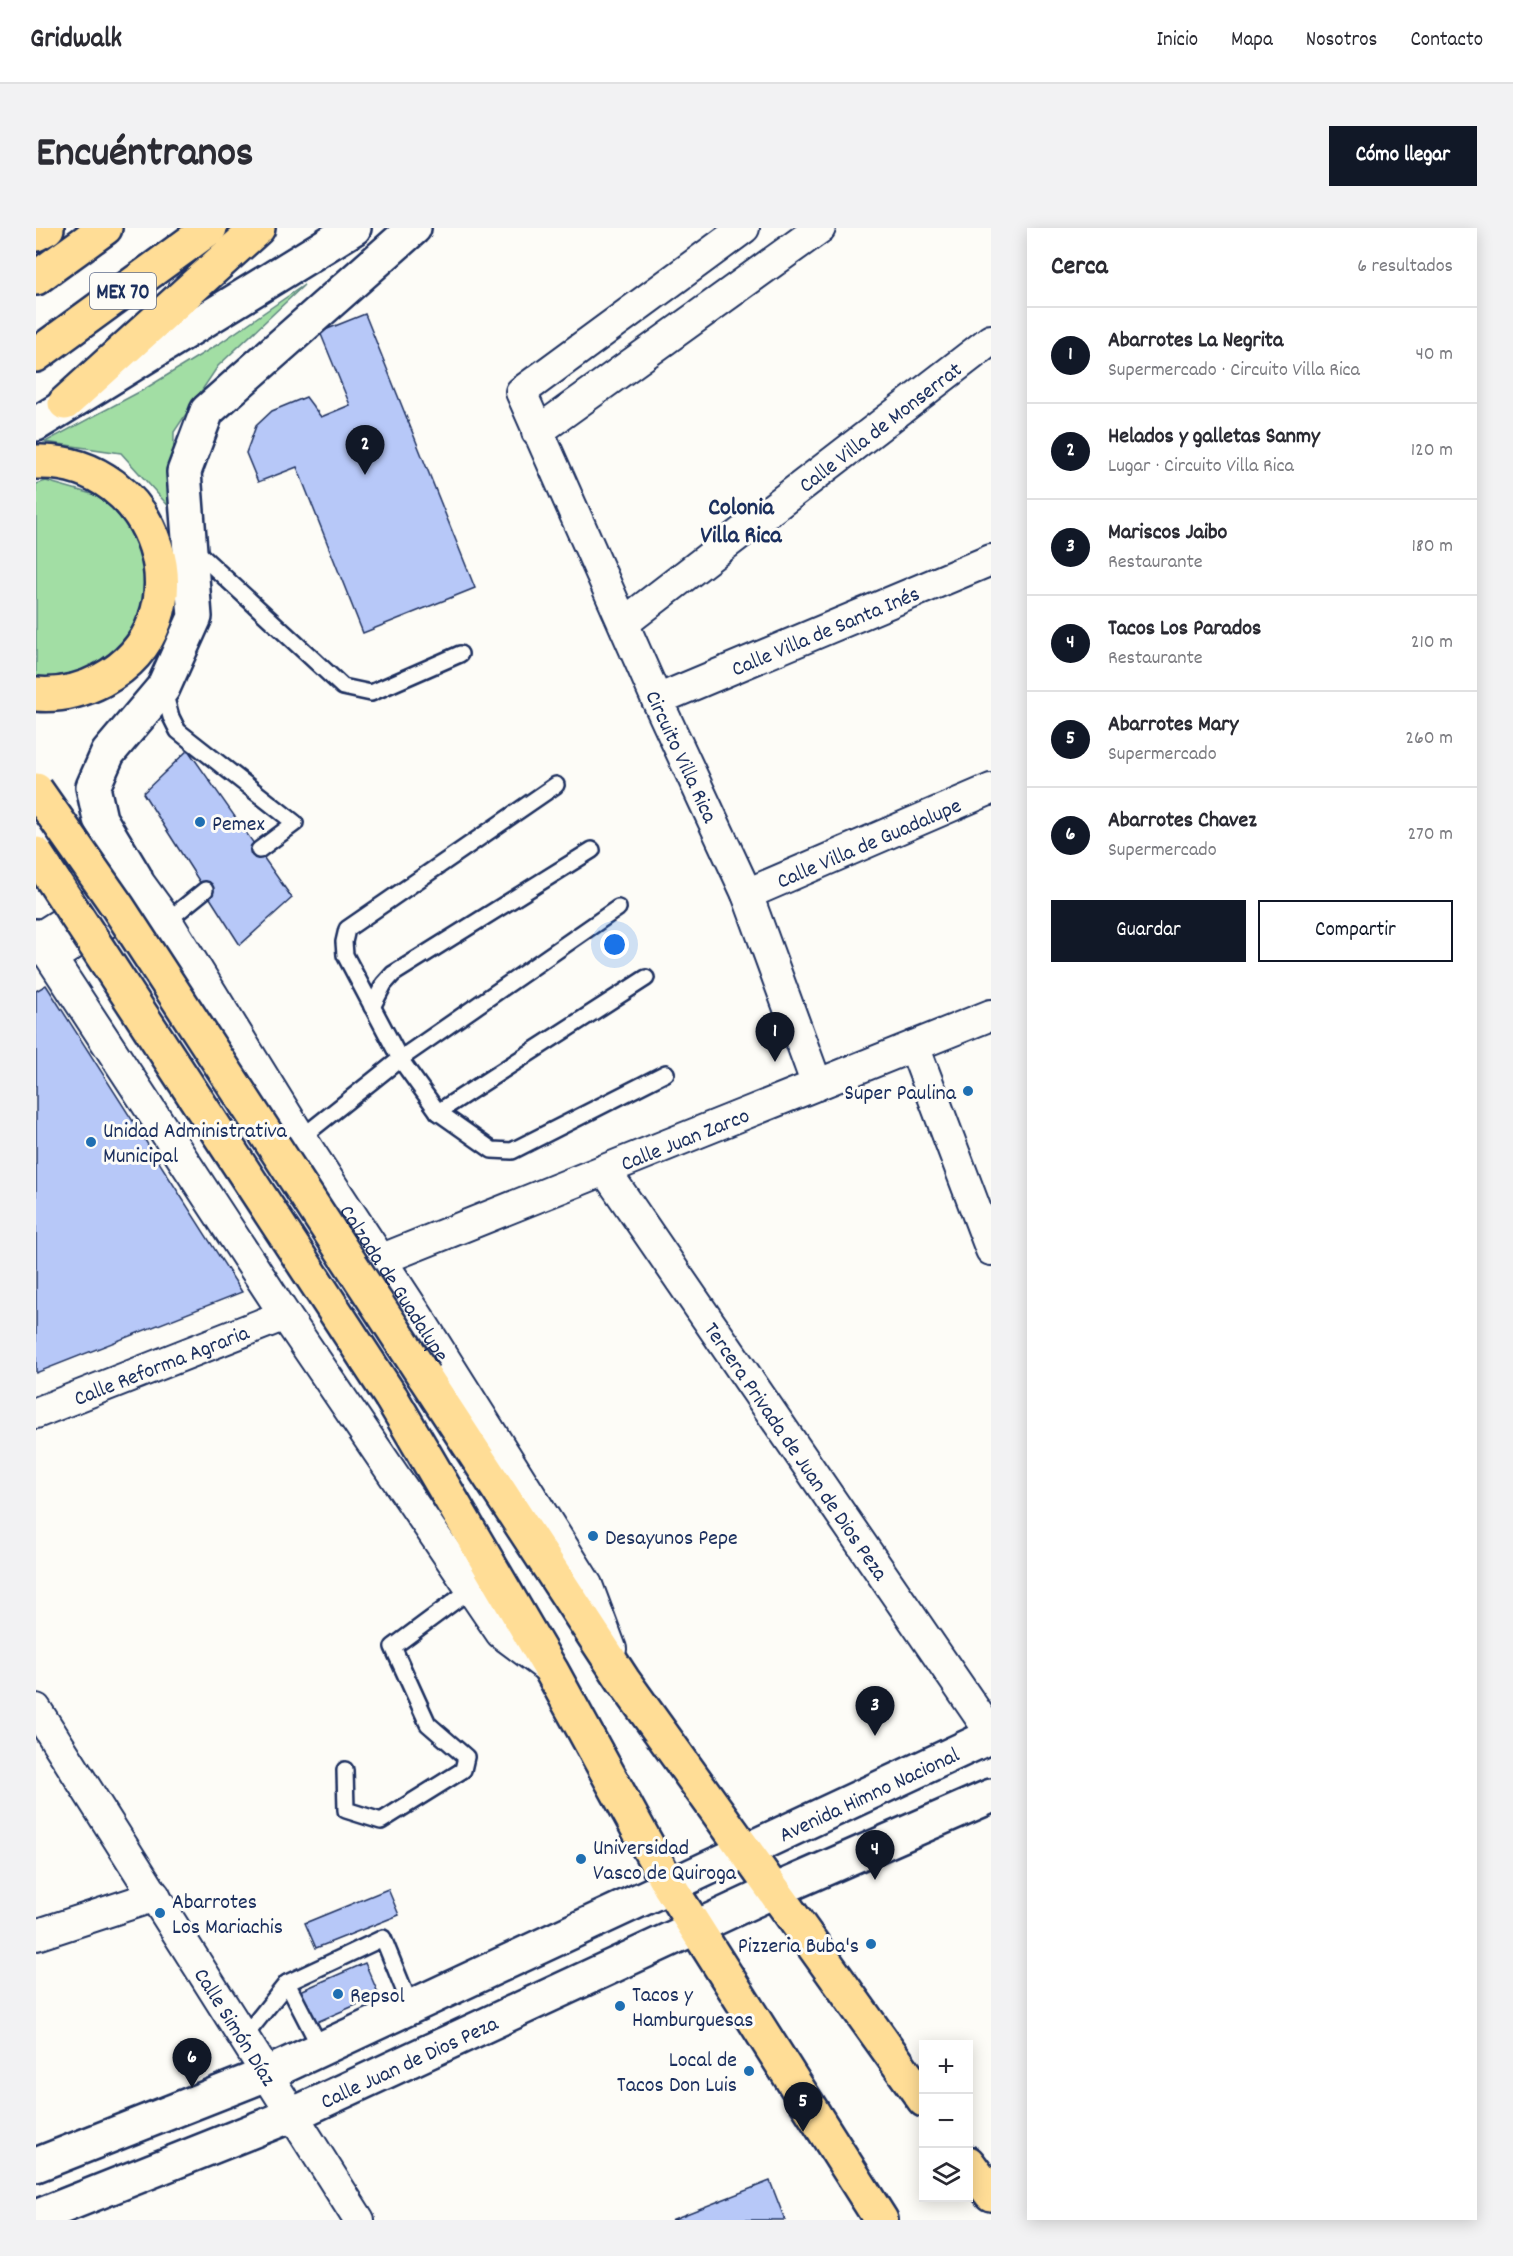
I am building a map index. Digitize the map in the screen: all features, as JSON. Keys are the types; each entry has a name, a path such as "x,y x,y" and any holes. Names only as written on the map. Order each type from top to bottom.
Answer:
{"main road":[{"path":"36,234 46,228"},
{"name":"MEX 70","path":"36,278 105,228"},
{"name":"MEX 70","path":"36,355 210,228"},
{"path":"66,403 258,228"},
{"path":"36,424 66,403 354,228"},
{"path":"141,886 100,819 93,787 108,753 163,688 195,617 184,472 207,411 414,228"},
{"path":"36,462 75,464 109,480 123,492 151,536 162,574 162,594 157,614 135,654 116,672 89,686 54,696 36,694"},
{"name":"Calzada de Guadalupe","path":"36,790 118,907 623,1680 920,2094"},
{"path":"36,854 392,1397 551,1670 670,1887 874,2218"},
{"name":"Avenida Himno Nacional","path":"745,1849 991,1734"},
{"path":"774,1891 991,1796"},
{"path":"36,2165 267,2074 670,1887 745,1849"},
{"name":"Calle Juan de Dios Peza","path":"36,2217 292,2115 774,1891"},
{"path":"973,2169 991,2194"}],"street":[{"name":"Circuito Villa Rica","path":"744,228 521,392 537,432 625,622 657,700 747,894 817,1085"},
{"path":"537,432 820,228"},
{"name":"Calle Villa de Monserrat","path":"625,622 991,340"},
{"name":"Calle Villa de Santa Inés","path":"657,700 991,560"},
{"name":"Calle Villa de Guadalupe","path":"747,894 991,789"},
{"path":"141,886 41,949 501,1633 551,1670"},
{"name":"Calzada de Guadalupe","path":"141,886 167,921 301,1138 588,1585 623,1680"},
{"name":"Calle Juan Zarco","path":"380,1260 991,1015"},
{"path":"914,1046 991,1250"},
{"name":"Tercera Privada de Juan de Dios Peza","path":"605,1170 991,1734"},
{"name":"Calle Reforma Agraria","path":"36,1413 285,1315"},
{"name":"Calle Simón Díaz","path":"36,1709 358,2220"},
{"path":"36,1935 155,1896"}],"lane":[{"path":"190,545 343,687 371,693 460,654"},
{"path":"163,688 171,717 178,731 295,823 259,850"},
{"path":"556,785 347,929 345,955 400,1059 438,1112 492,1150 512,1151 666,1073"},
{"path":"372,1007 384,984 393,974 592,850"},
{"path":"167,921 205,890"},
{"path":"301,1138 400,1059 618,908"},
{"path":"438,1112 646,978"},
{"path":"345,1770 346,1810 381,1821 463,1770 466,1757 428,1724 393,1647 471,1589"},
{"path":"244,2037 287,1983 383,1938 411,2007"},
{"path":"287,1983 321,2049"}],"green space":[{"path":"304,285 218,366 174,432 173,511 121,453 45,442 143,390 220,343"},
{"path":"46,481 102,497 140,540 152,593 130,641 92,669 50,685 36,680 36,484"}],"building":[{"path":"365,314 475,588 363,633 297,467 258,482 246,453 256,426 272,411 306,397 321,417 350,405 320,332"},
{"name":"Pemex","path":"188,750 292,898 240,945 143,793"},
{"name":"Unidad Administrativa Municipal","path":"46,985 242,1292 36,1373 36,991"},
{"path":"388,1889 399,1915 316,1948 305,1923"},
{"name":"Repsol","path":"365,1963 379,1995 310,2025 296,1993"},
{"path":"770,2181 785,2220 671,2220"}],"place":[{"name":"Helados y galletas Sanmy","path":"365,475"},
{"name":"Pemex","path":"200,822"},
{"name":"Abarrotes La Negrita","path":"775,1062"},
{"name":"Super Paulina","path":"968,1091"},
{"name":"Unidad Administrativa Municipal","path":"91,1142"},
{"name":"Desayunos Pepe","path":"593,1536"},
{"name":"Mariscos Jaibo","path":"875,1736"},
{"name":"Universidad Vasco de Quiroga","path":"581,1859"},
{"name":"Tacos Los Parados","path":"875,1880"},
{"name":"Abarrotes Los Mariachis","path":"160,1913"},
{"name":"Pizzeria Buba's","path":"871,1944"},
{"name":"Repsol","path":"338,1994"},
{"name":"Tacos y Hamburguesas","path":"620,2006"},
{"name":"Local de Tacos Don Luis","path":"749,2071"},
{"name":"Abarrotes Chavez","path":"192,2088"},
{"name":"Abarrotes Mary","path":"803,2132"}],"district":[{"name":"Colonia Villa Rica","path":"741,520"}]}
